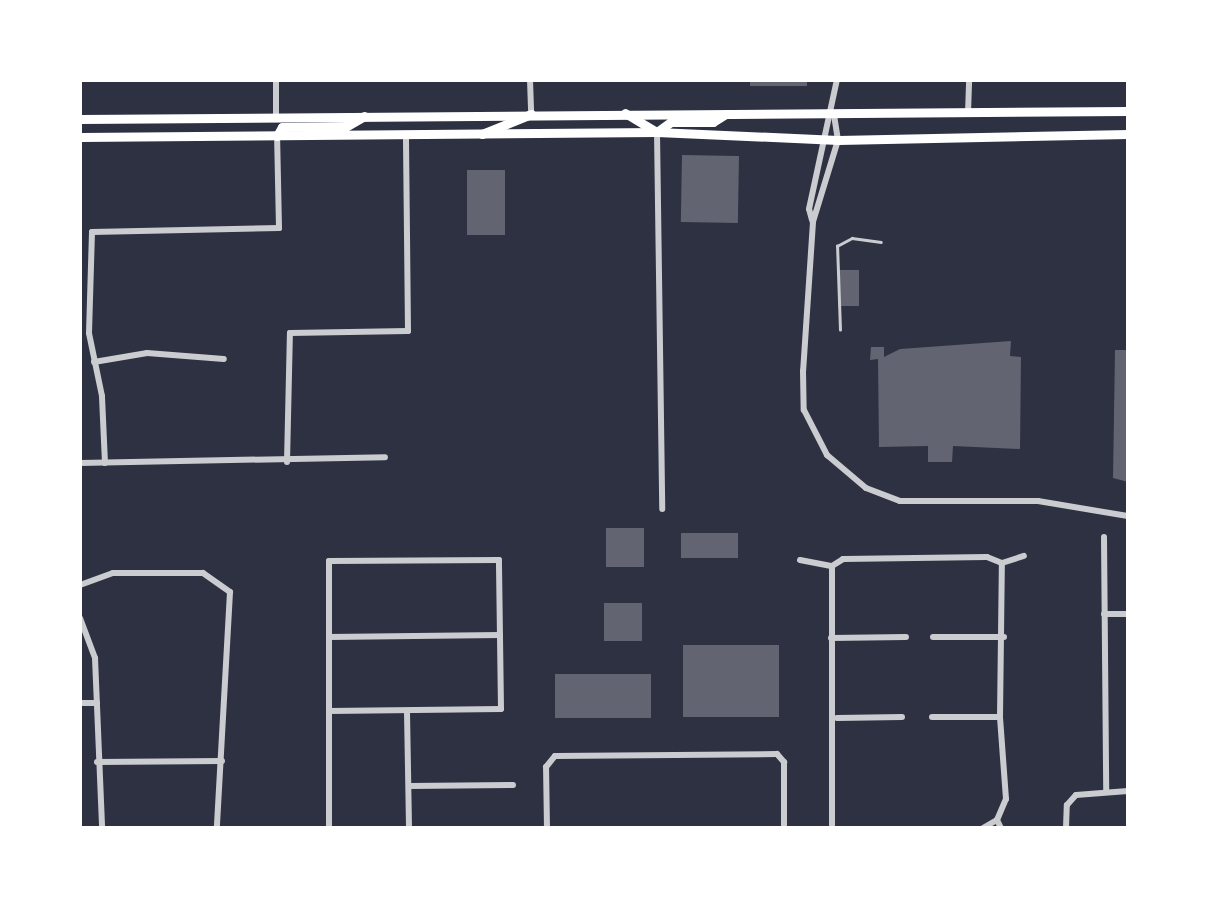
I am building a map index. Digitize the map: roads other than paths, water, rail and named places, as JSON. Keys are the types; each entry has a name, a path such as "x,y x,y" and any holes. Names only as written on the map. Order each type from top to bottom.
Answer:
{"main road":[{"path":"80,119 1128,111"},
{"path":"625,113 657,132"},
{"path":"482,134 531,114"},
{"path":"657,132 671,122 713,122 726,114"},
{"path":"276,136 282,127 347,126 365,116"},
{"path":"80,137 657,132 838,140 1128,134"}],"street":[{"path":"276,80 276,117"},
{"path":"530,80 531,114"},
{"path":"837,80 834,115 838,140 813,222 804,410 840,468 866,488 900,501 1038,501 1128,516"},
{"path":"968,113 969,80"},
{"path":"813,222 809,209 821,139 834,115"},
{"path":"657,132 662,509"},
{"path":"287,462 290,333 408,331 406,135"},
{"path":"105,463 94,362 92,232 279,228 276,136"},
{"path":"94,362 147,353 224,359"},
{"path":"80,463 287,462 384,457"},
{"path":"1104,537 1106,791"},
{"path":"800,560 832,566 843,559 987,557 1002,563 1024,556"},
{"path":"329,711 501,709 499,560 328,561 329,828"},
{"path":"983,828 998,820 1006,799 1000,717 1004,637 1002,563"},
{"path":"832,566 831,638 837,718 832,828"},
{"path":"80,585 113,573 202,573 224,583 231,603 217,828"},
{"path":"1104,614 1128,614"},
{"path":"80,618 95,658 97,762 102,828"},
{"path":"328,637 500,635"},
{"path":"933,637 1004,637"},
{"path":"831,638 906,638"},
{"path":"80,703 97,703"},
{"path":"407,712 409,828"},
{"path":"837,718 902,717"},
{"path":"932,717 1000,717"},
{"path":"547,828 546,767 555,756 778,754 784,762 784,828"},
{"path":"97,762 222,761"},
{"path":"409,786 513,785"},
{"path":"1066,828 1065,814 1076,795 1128,791"},
{"path":"998,820 1001,828"}],"lane":[{"path":"840,330 837,246 852,238 881,242"}]}
